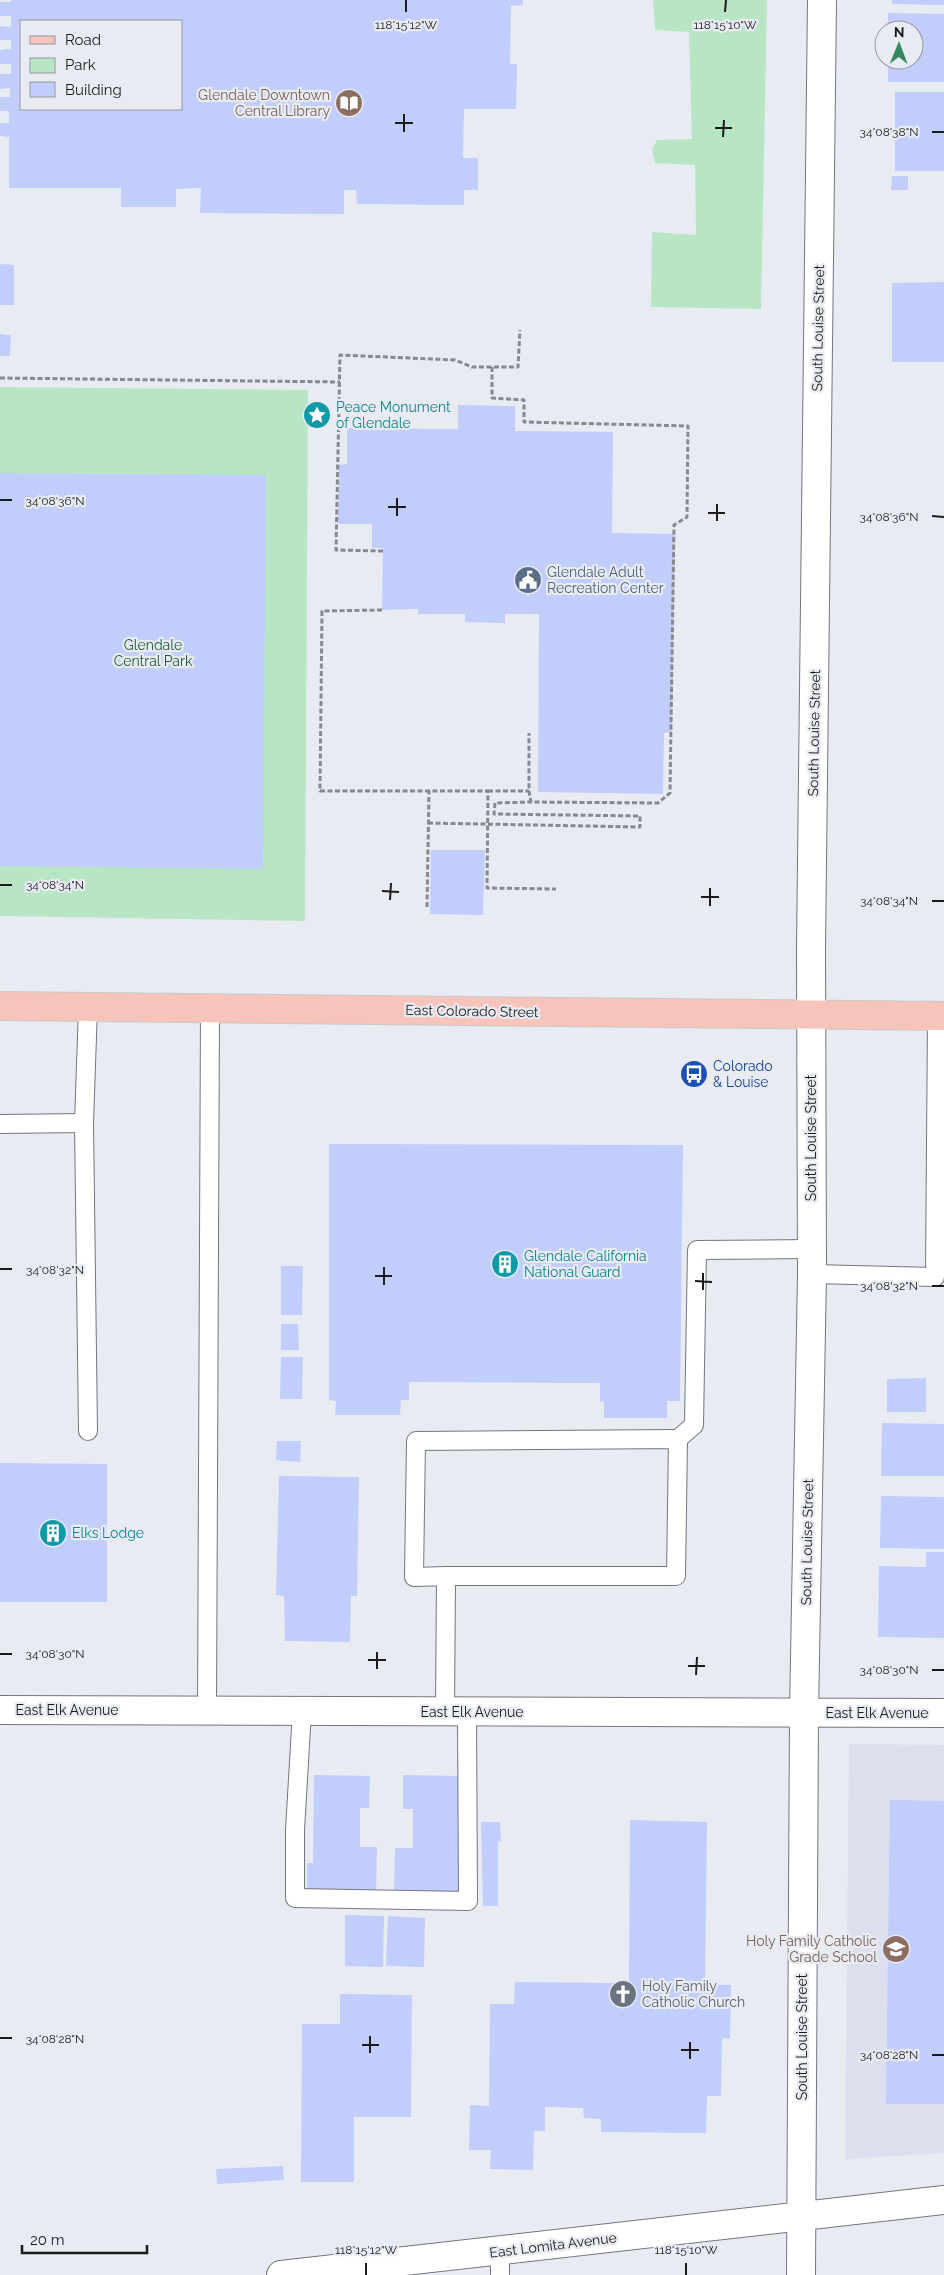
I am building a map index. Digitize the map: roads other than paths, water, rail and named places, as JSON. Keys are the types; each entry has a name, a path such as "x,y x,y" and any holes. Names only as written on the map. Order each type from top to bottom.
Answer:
{"main road":[{"name":"East Colorado Street","path":"0,1006 941,1016"}],"street":[{"name":"South Louise Street","path":"801,2275 804,1713 811,1261 810,1014 822,0"},
{"name":"East Elk Avenue","path":"0,1710 944,1713"},
{"name":"East Lomita Avenue","path":"280,2275 500,2263 802,2216 944,2200"}],"lane":[{"path":"88,1006 84,1124 88,1431"},
{"path":"207,1711 210,1008"},
{"path":"678,1439 676,1576 414,1577 416,1441 678,1439 694,1426 697,1250 811,1261 935,1277 941,1016"},
{"path":"0,1124 84,1124"},
{"path":"302,1711 295,1830 295,1898 468,1901 446,1576"}],"place":[{"name":"Glendale Downtown Central Library","path":"349,103"},
{"name":"Peace Monument of Glendale","path":"317,415"},
{"name":"Glendale Adult Recreation Center","path":"528,580"},
{"name":"Colorado & Louise","path":"694,1074"},
{"name":"Glendale California National Guard","path":"505,1264"},
{"name":"Elks Lodge","path":"53,1533"},
{"name":"Holy Family Catholic Grade School","path":"896,1949"},
{"name":"Holy Family Catholic Church","path":"623,1994"}],"park label":[{"name":"Glendale Central Park","path":"153,654"}]}
